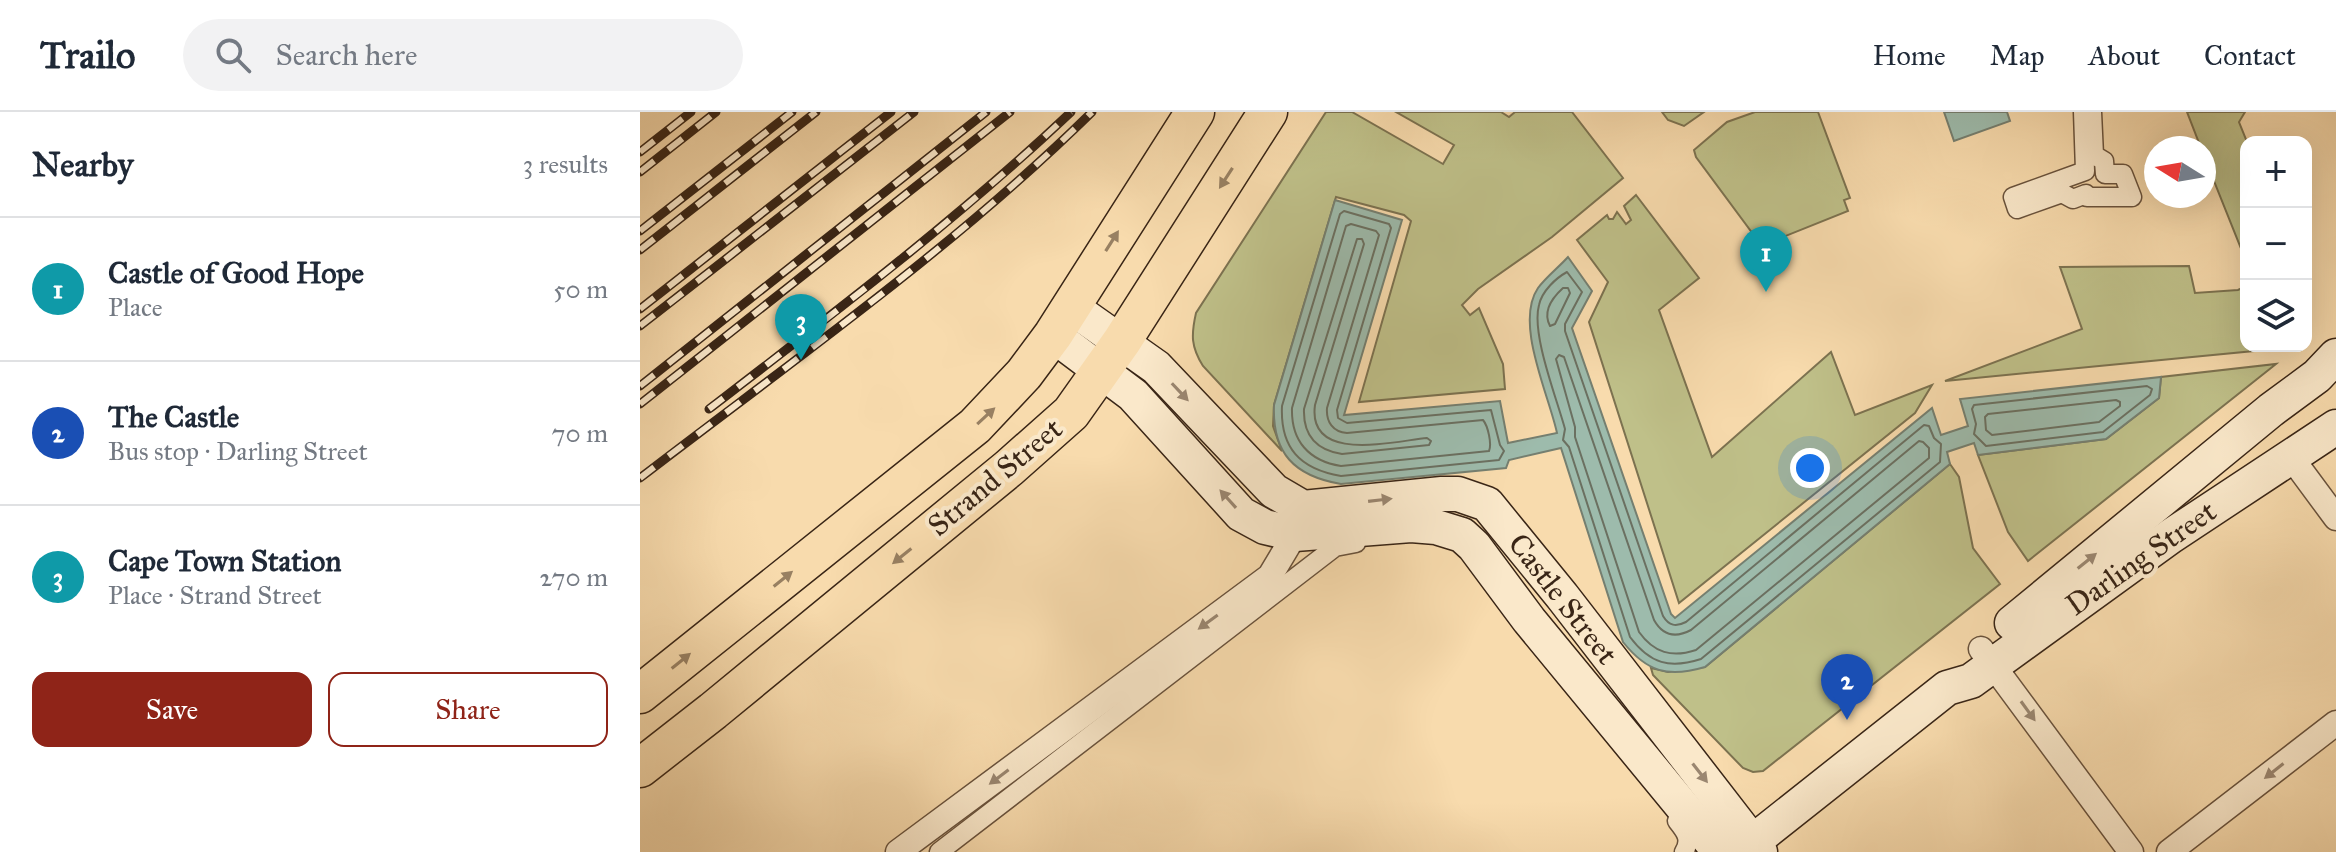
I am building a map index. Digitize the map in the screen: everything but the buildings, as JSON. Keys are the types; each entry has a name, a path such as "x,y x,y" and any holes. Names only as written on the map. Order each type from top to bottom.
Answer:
{"main road":[{"name":"Strand Street","path":"640,694 975,426 1024,374 1062,321 1195,112"},
{"name":"Strand Street","path":"640,768 1009,468 1071,413 1112,356 1268,112"},
{"path":"1062,321 1112,356 1156,367 1299,521"},
{"name":"Darling Street","path":"1751,849 1947,688 1971,681 1987,657 2155,508 2271,410 2317,376 2336,356"},
{"path":"2155,508 2221,473 2336,391"},
{"name":"Darling Street","path":"1987,657 2336,427"},
{"name":"Castle Street","path":"1299,521 1442,494 1471,496 1487,504 1562,596 1751,849"},
{"name":"Castle Street","path":"1299,521 1436,527 1462,535 1720,852"}],"street":[{"path":"2083,112 2092,112 2094,155 2104,161 2105,174 2123,174 2132,197 2087,197 2086,194 2073,199 2062,193 2017,209 2013,197 2085,171 2083,112"},
{"path":"2291,457 2336,518"},
{"path":"898,852 1270,576 1299,521"},
{"path":"939,852 1335,547 1443,534 1466,545 1492,578 1489,589 1503,609 1516,610 1545,648 1542,659 1557,678 1569,679 1686,832 1688,845 1684,852"},
{"path":"1987,657 2131,852"},
{"path":"2169,852 2336,723"}],"green space":[{"path":"1326,112 1352,112 1443,164 1454,145 1396,112 1501,112 1509,117 1515,112 1572,112 1623,178 1552,237 1478,289 1462,305 1470,315 1479,308 1503,364 1505,389 1359,402 1411,221 1404,215 1336,197 1274,405 1273,426 1282,451 1203,366 1194,347 1193,328 1196,313"},
{"path":"1662,112 1704,112 1684,126 1668,120"},
{"path":"1755,112 1818,112 1850,198 1844,200 1848,211 1768,243 1756,238 1694,150 1727,122"},
{"path":"2187,112 2245,112 2239,122 2245,136 2240,136 2240,246 2216,186 2216,136 2196,136"},
{"path":"1636,195 1699,278 1659,310 1712,457 1831,352 1855,415 1932,385 1915,413 1679,603 1589,322 1608,282 1577,240 1607,215 1613,219 1617,212 1626,224 1631,220 1624,206"},
{"path":"2189,266 2195,293 2240,289 2240,352 2244,352 1945,381 2082,329 2060,267"},
{"path":"2276,364 2028,561 2008,532 1978,455 2106,439 2159,398 2161,377"},
{"path":"1950,464 1959,477 1973,548 2000,584 1763,771 1753,772 1743,768 1653,675 1651,668 1668,672 1705,667"}],"water":[{"path":"1944,112 2007,112 2010,121 1954,141"},
{"path":"1335,200 1402,220 1344,415 1500,401 1508,443 1557,433 1531,339 1530,320 1538,288 1568,257 1592,291 1572,328 1671,614 1675,618 1932,408 1941,435 1968,426 1960,399 2161,377 2159,398 2106,439 1978,455 1974,443 1947,452 1950,464 1705,667 1680,672 1659,670 1641,660 1623,642 1561,448 1509,460 1506,468 1341,484 1310,475 1289,460 1277,436 1274,405"}],"railway":[{"path":"640,152 691,112"},
{"path":"640,172 716,112"},
{"path":"640,231 792,112"},
{"path":"640,250 816,112"},
{"path":"640,309 891,112"},
{"path":"640,326 914,112"},
{"path":"640,386 986,112"},
{"path":"640,404 1010,112"},
{"path":"709,409 939,228 1071,112"},
{"path":"640,478 929,256 985,210 1092,112"}],"place":[{"name":"Castle of Good Hope","path":"1766,292"},
{"name":"Cape Town Station","path":"801,360"},
{"name":"The Castle","path":"1847,720"}]}
